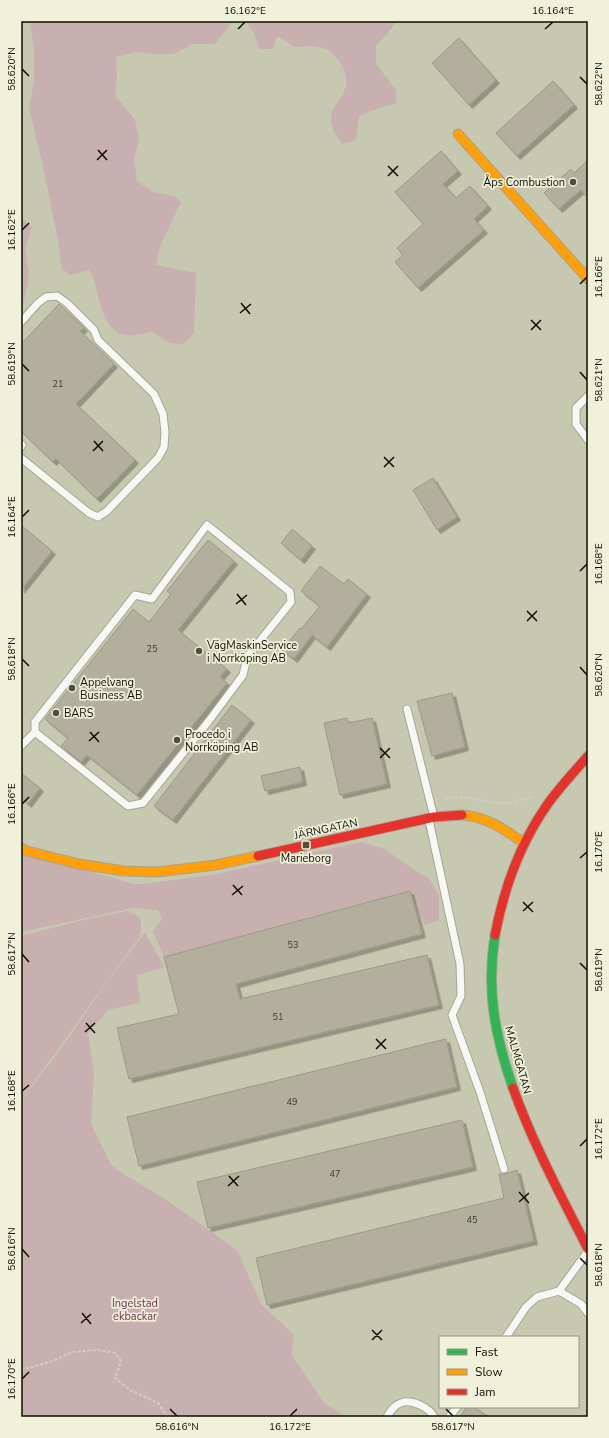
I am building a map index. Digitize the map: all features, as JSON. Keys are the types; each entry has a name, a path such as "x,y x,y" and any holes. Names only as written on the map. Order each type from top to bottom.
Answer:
{"street":[{"path":"458,134 588,279"},
{"path":"524,842 547,805 588,756"},
{"name":"JÄRNGATAN","path":"21,848 27,851 80,864 124,871 157,872 216,865 454,814 476,816 489,820 504,828 524,842"},
{"name":"MALMGATAN","path":"524,842 502,897 495,931 491,963 491,994 496,1029 502,1055 518,1102 547,1169 588,1250"}],"lane":[{"path":"21,322 38,303 46,297 57,296 67,303 94,330 98,340 154,394 163,414 165,432 164,447 158,458 107,511 98,517 89,513 21,458"},
{"path":"588,396 576,408 576,424 588,440"},
{"path":"21,746 35,732 35,722 135,595 152,599 207,525 290,592 291,602 247,657 243,675 208,722 143,803 128,806 35,732"},
{"path":"407,709 430,803 431,818 460,964 461,996 452,1015 480,1092 504,1169"},
{"path":"507,1336 526,1307 537,1298 558,1291 588,1250"},
{"path":"558,1291 581,1304 588,1313"},
{"path":"387,1417 392,1409 401,1403 418,1404 432,1412 434,1417"},
{"path":"449,1417 456,1408"}],"path":[{"path":"430,803 450,798 464,797 504,803 534,797 547,805"},
{"path":"21,1370 53,1361 72,1352 98,1350 115,1353 121,1361 115,1378 130,1390 158,1403 168,1417"}],"green space":[{"path":"30,21 246,21 232,22 215,44 193,44 173,54 150,54 137,52 116,57 117,75 115,95 135,120 139,139 134,160 137,181 153,192 174,196 181,202 160,247 156,265 196,273 194,333 183,344 170,343 152,332 128,335 121,334 116,331 105,316 94,278 89,270 71,275 62,269 58,241 41,157 29,108 34,81 34,49"},
{"path":"246,21 398,21 376,46 376,64 396,90 396,104 382,107 359,116 356,140 342,144 331,124 333,109 343,94 346,82 345,73 339,61 334,55 323,48 310,46 294,47 278,36 272,49 260,49 254,34"},
{"path":"21,217 32,227 25,248 29,274 24,302 21,305"},
{"path":"361,842 385,849 414,870 429,878 439,895 439,920 425,925 410,891 164,957 153,931 162,918 158,910 133,908 21,932 21,852 134,884 143,884 212,875"},
{"path":"128,911 133,913 140,920 140,936 21,1100 21,936 83,920"},
{"name":"Ingelstad ekbackar","path":"145,932 164,967 137,975 140,1003 108,1010 88,1033 94,1072 91,1124 111,1165 165,1199 237,1250 261,1304 294,1335 292,1355 324,1403 347,1417 21,1417 21,1100 55,1057 108,981"}],"building":[{"path":"459,38 496,80 469,105 432,63"},
{"path":"553,81 574,105 517,156 496,133"},
{"path":"441,151 458,171 443,184 456,198 470,186 488,206 474,219 484,230 418,288 395,262 403,255 397,248 423,224 395,192"},
{"name":"Åps Combustion","path":"588,160 588,198 581,190 559,209 544,193 571,169 574,173"},
{"path":"59,304 84,328 80,331 114,364 76,404 135,460 97,499 56,459 53,462 21,431 21,344"},
{"path":"433,478 457,517 437,530 413,490"},
{"path":"21,525 52,551 21,590"},
{"path":"292,529 312,546 301,560 281,543"},
{"path":"208,540 234,561 178,630 227,669 220,677 227,683 137,795 87,755 81,762 61,746 68,738 45,719 133,609 149,622 171,594 167,591"},
{"path":"320,566 344,584 348,579 367,594 327,647 312,635 294,659 282,650 320,606 301,591"},
{"path":"452,693 465,747 432,756 417,701"},
{"path":"232,705 251,720 173,820 154,806"},
{"path":"347,718 348,723 372,718 387,784 340,795 324,723"},
{"path":"300,767 303,782 265,791 261,776"},
{"path":"21,773 40,788 28,804 21,798"},
{"path":"410,891 422,934 236,984 240,999 427,955 439,1005 129,1079 117,1028 179,1014 164,957"},
{"path":"446,1039 457,1087 139,1166 127,1117"},
{"path":"462,1120 473,1167 208,1228 197,1182"},
{"path":"517,1170 534,1241 267,1305 256,1258 504,1198 499,1174 505,1174"},
{"path":"465,1408 476,1408 489,1417 460,1417"}],"traffic: fast":[{"path":"495,935 491,975 494,1013 501,1050 513,1088"}],"traffic: slow":[{"path":"458,134 588,279"},
{"path":"462,815 479,818 495,824 524,843"},
{"path":"21,848 27,851 79,864 124,871 157,872 216,865 258,856"}],"traffic: jam":[{"path":"495,935 508,884 528,836 552,799 588,756"},
{"path":"258,856 434,817 462,815"},
{"path":"513,1088 538,1150 588,1249"}],"place":[{"name":"Åps Combustion","path":"573,182"},
{"name":"VägMaskinService i Norrköping AB","path":"199,651"},
{"name":"Appelvang Business AB","path":"72,688"},
{"name":"BARS","path":"56,713"},
{"name":"Procedo i Norrköping AB","path":"177,740"},
{"name":"Marieborg","path":"306,845"}]}
